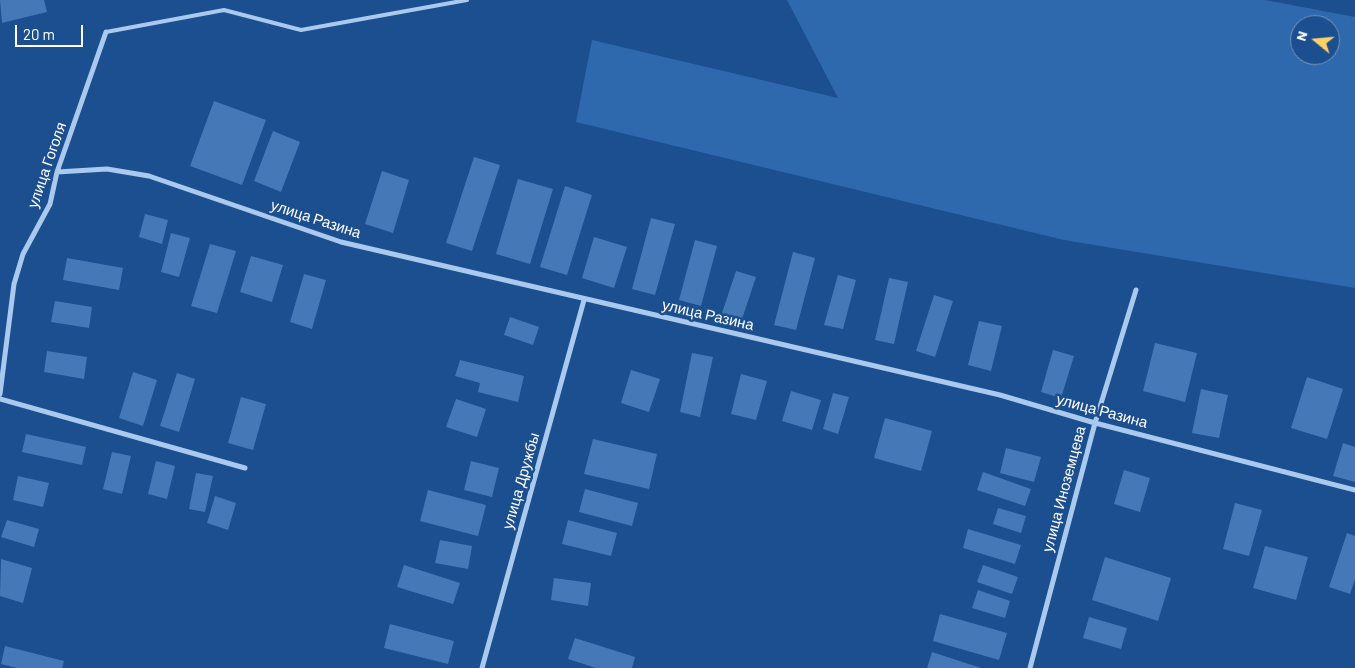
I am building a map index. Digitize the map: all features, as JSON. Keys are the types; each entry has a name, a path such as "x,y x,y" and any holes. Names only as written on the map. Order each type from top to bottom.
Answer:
{"street":[{"name":"улица Гоголя","path":"0,394 14,284 23,254 50,204 57,172 106,32"},
{"name":"улица Разина","path":"57,172 107,169 149,176 341,242 584,300 956,384 1095,423 1355,490"},
{"name":"улица Иноземцева","path":"1030,668 1095,423 1136,290"},
{"name":"улица Дружбы","path":"482,668 584,300"},
{"path":"0,399 245,468"}],"lane":[{"path":"106,32 224,10 301,30 467,0"}],"shaded area":[{"path":"787,0 1265,0 1355,17 1355,288 1064,240 576,122 592,40 838,98"}],"building":[{"path":"0,0 44,0 47,12 2,23"},
{"path":"214,101 266,120 242,185 190,166"},
{"path":"273,131 300,142 281,192 254,181"},
{"path":"474,157 500,165 472,251 446,243"},
{"path":"382,171 409,180 393,233 365,224"},
{"path":"518,179 553,189 530,264 496,254"},
{"path":"565,186 592,195 567,275 540,267"},
{"path":"145,214 168,220 162,244 139,237"},
{"path":"651,218 675,224 655,295 632,289"},
{"path":"171,233 190,238 179,277 161,272"},
{"path":"594,237 627,247 614,288 582,278"},
{"path":"695,240 717,246 701,306 679,300"},
{"path":"210,244 236,251 217,313 191,306"},
{"path":"793,252 815,258 796,330 774,325"},
{"path":"251,256 283,265 272,302 240,292"},
{"path":"67,258 123,268 119,290 63,280"},
{"path":"736,271 756,277 742,319 722,313"},
{"path":"304,274 326,280 312,329 290,322"},
{"path":"838,275 856,280 843,329 824,325"},
{"path":"889,278 908,282 894,344 875,340"},
{"path":"934,295 953,301 935,357 916,351"},
{"path":"55,301 92,307 89,328 51,322"},
{"path":"510,317 539,327 533,345 504,335"},
{"path":"979,321 1002,326 991,371 968,365"},
{"path":"1155,343 1197,353 1185,402 1143,391"},
{"path":"1053,350 1074,356 1061,398 1041,392"},
{"path":"47,351 87,357 84,379 44,372"},
{"path":"692,353 713,357 700,417 680,412"},
{"path":"460,360 524,376 518,402 478,392 480,383 455,376"},
{"path":"631,370 660,379 649,412 621,403"},
{"path":"133,372 157,380 143,426 119,418"},
{"path":"177,373 195,379 179,432 160,426"},
{"path":"741,374 767,381 756,420 731,414"},
{"path":"1307,377 1343,389 1327,439 1291,428"},
{"path":"1201,389 1228,395 1219,438 1192,433"},
{"path":"791,391 821,400 812,430 782,421"},
{"path":"833,393 849,397 838,434 823,429"},
{"path":"241,397 266,404 253,450 228,443"},
{"path":"456,399 486,409 477,437 446,427"},
{"path":"885,418 932,431 921,471 874,458"},
{"path":"26,434 86,447 82,465 22,452"},
{"path":"593,439 657,454 649,489 584,474"},
{"path":"1343,443 1355,447 1355,482 1333,476"},
{"path":"1006,448 1041,457 1034,482 1000,473"},
{"path":"112,452 131,456 122,494 103,489"},
{"path":"156,461 175,466 167,499 148,494"},
{"path":"471,461 499,468 492,497 464,490"},
{"path":"1124,470 1150,478 1140,512 1114,504"},
{"path":"983,472 1031,489 1025,506 977,490"},
{"path":"196,473 213,476 205,512 189,509"},
{"path":"18,476 49,483 43,507 13,500"},
{"path":"585,489 638,503 632,526 579,512"},
{"path":"428,490 486,505 478,536 420,521"},
{"path":"215,496 236,503 228,530 207,523"},
{"path":"1235,503 1262,510 1249,556 1223,549"},
{"path":"998,508 1026,516 1021,533 993,524"},
{"path":"7,520 39,529 34,547 1,537"},
{"path":"568,520 617,533 611,556 562,544"},
{"path":"968,529 1021,545 1015,564 963,548"},
{"path":"1347,533 1355,536 1355,579 1350,594 1329,587"},
{"path":"440,540 472,546 468,569 435,563"},
{"path":"1265,546 1308,557 1296,600 1253,588"},
{"path":"1105,557 1171,578 1158,621 1092,600"},
{"path":"1,559 32,568 23,603 0,596"},
{"path":"404,565 460,583 453,604 397,587"},
{"path":"983,565 1018,577 1012,594 977,582"},
{"path":"554,578 591,583 588,606 551,600"},
{"path":"978,590 1010,601 1005,618 972,608"},
{"path":"940,614 1007,633 999,660 933,641"},
{"path":"1089,617 1127,628 1121,649 1083,638"},
{"path":"390,624 454,641 448,664 384,648"},
{"path":"575,638 635,657 632,668 596,668 568,659"},
{"path":"5,646 64,661 62,668 17,668 1,664"},
{"path":"932,652 981,668 927,668"}]}
